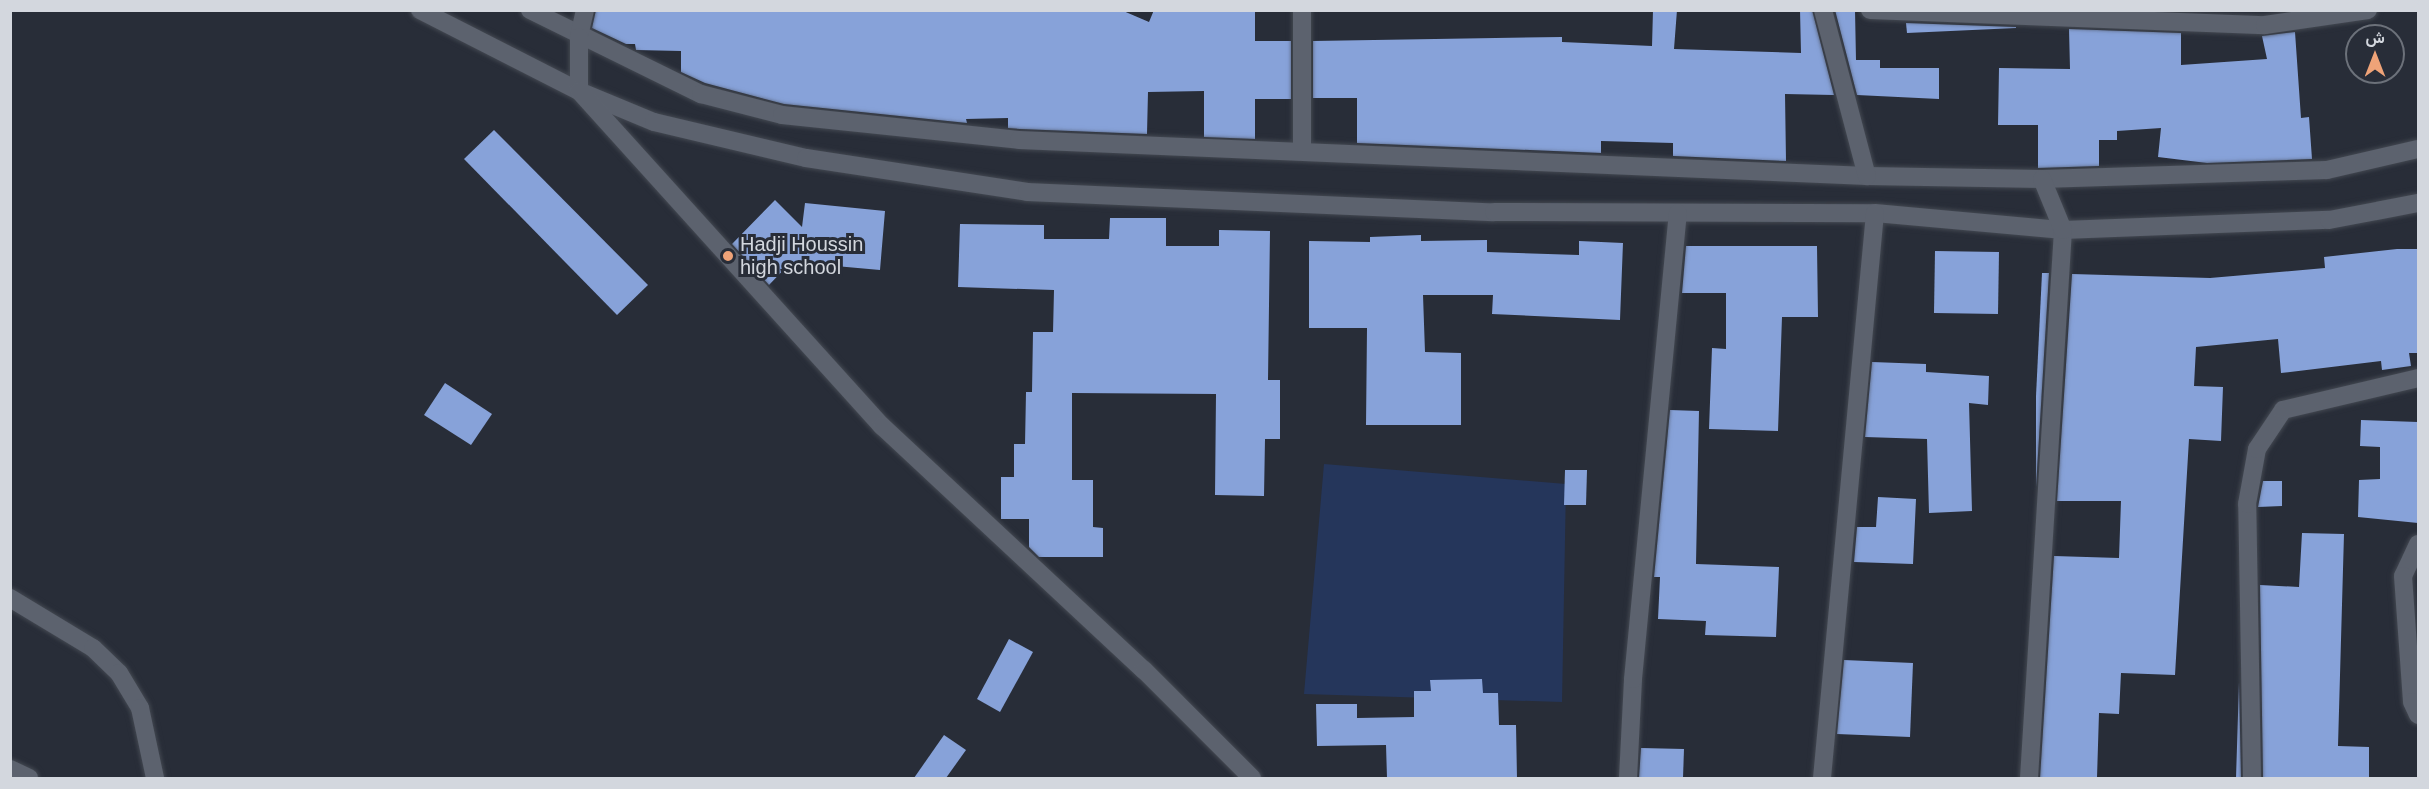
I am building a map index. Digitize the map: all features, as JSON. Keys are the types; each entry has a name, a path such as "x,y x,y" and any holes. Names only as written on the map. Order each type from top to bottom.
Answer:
{"street":[{"path":"420,10 579,91 654,122 806,158 1027,192 1494,212 1875,213 2063,230 2329,219 2418,203"},
{"path":"531,10 579,37 701,94 782,115 1019,140 1302,150 1867,176 2042,179 2327,170 2418,149"},
{"path":"585,10 579,37 579,91 882,426 1144,670 1252,778"},
{"path":"1302,10 1302,150"},
{"path":"1823,10 1867,176"},
{"path":"1870,10 2265,25 2368,10"},
{"path":"2029,778 2063,230 2042,179"},
{"path":"1628,778 1633,679 1678,213"},
{"path":"1822,778 1875,213"},
{"path":"2252,778 2247,504 2257,449 2283,410 2418,378"},
{"path":"2418,544 2403,576 2412,702 2418,715"},
{"path":"10,598 93,648 119,674 140,708 155,778"},
{"path":"10,770 29,778"}],"shaded area":[{"path":"1324,464 1566,484 1562,702 1304,694"}],"building":[{"path":"596,10 1121,10 1149,22 1154,10 1255,10 1255,41 1291,41 1291,99 1255,99 1255,139 1204,137 1204,91 1148,92 1147,134 1020,129 1008,128 1008,118 966,119 967,123 784,104 705,83 681,72 681,51 636,50 635,44 626,44 592,28"},
{"path":"1653,10 1677,10 1674,49 1801,53 1800,10 1812,10 1834,95 1785,94 1786,161 1673,156 1673,143 1601,141 1601,153 1357,143 1357,98 1313,98 1313,41 1562,37 1562,42 1652,46"},
{"path":"1835,10 1855,10 1856,60 1880,60 1880,68 1939,68 1939,99 1857,95"},
{"path":"1906,23 2016,27 2016,28 1907,33"},
{"path":"2069,29 2181,33 2181,65 2267,59 2262,36 2295,32 2301,118 2309,117 2312,159 2207,163 2158,157 2161,128 2117,131 2117,140 2099,140 2099,166 2038,168 2038,125 1998,125 1999,68 2070,69"},
{"path":"494,130 648,285 617,315 464,159"},
{"path":"775,200 802,227 805,203 885,211 880,270 791,262 769,285 732,244"},
{"path":"1110,218 1166,218 1166,246 1219,246 1219,230 1270,231 1268,380 1280,380 1280,439 1265,439 1264,496 1215,495 1216,394 1072,393 1072,480 1093,480 1093,527 1103,528 1103,557 1039,557 1029,547 1029,519 1001,519 1001,477 1014,477 1014,444 1025,444 1026,392 1032,392 1033,332 1053,332 1054,290 958,287 960,224 1044,225 1044,239 1109,239"},
{"path":"1421,235 1421,241 1487,240 1487,252 1579,255 1579,241 1623,243 1620,320 1492,314 1493,295 1423,295 1425,352 1461,353 1461,425 1366,425 1367,328 1309,328 1309,241 1370,242 1370,237"},
{"path":"1686,246 1817,246 1818,317 1782,317 1778,431 1709,429 1712,348 1726,349 1726,293 1682,293"},
{"path":"2418,249 2418,353 2409,353 2411,366 2382,370 2381,361 2281,373 2278,339 2196,347 2194,386 2223,387 2221,441 2189,439 2175,675 2121,673 2119,714 2099,713 2097,778 2040,778 2054,556 2119,558 2121,501 2057,501 2072,274 2210,278 2325,268 2324,257"},
{"path":"1935,251 1999,252 1998,314 1934,313"},
{"path":"2042,273 2049,273 2036,487 2036,396"},
{"path":"1872,362 1926,364 1926,372 1989,376 1988,405 1969,403 1972,511 1929,513 1927,439 1865,437"},
{"path":"445,383 492,414 471,445 424,415"},
{"path":"1670,410 1699,411 1696,564 1779,567 1776,637 1705,635 1706,621 1658,619 1660,577 1654,577"},
{"path":"2361,420 2418,422 2418,523 2358,517 2359,480 2380,479 2380,447 2360,446"},
{"path":"1565,470 1587,470 1586,505 1564,505"},
{"path":"2263,481 2282,481 2282,506 2258,507"},
{"path":"1878,497 1916,499 1913,564 1854,562 1857,527 1876,527"},
{"path":"2302,533 2344,534 2338,746 2369,747 2369,778 2263,778 2260,585 2299,587"},
{"path":"1009,639 1033,652 1000,712 977,699"},
{"path":"1844,660 1913,663 1910,737 1837,734"},
{"path":"1482,679 1483,693 1498,693 1499,725 1516,725 1517,778 1387,778 1386,745 1317,746 1316,704 1357,704 1357,718 1414,717 1414,691 1431,691 1430,680"},
{"path":"2239,682 2241,778 2236,778"},
{"path":"944,735 966,750 946,778 914,778"},
{"path":"1641,748 1684,749 1683,778 1639,778"}],"place":[{"name":"Hadji Houssin high school","path":"728,256"}]}
